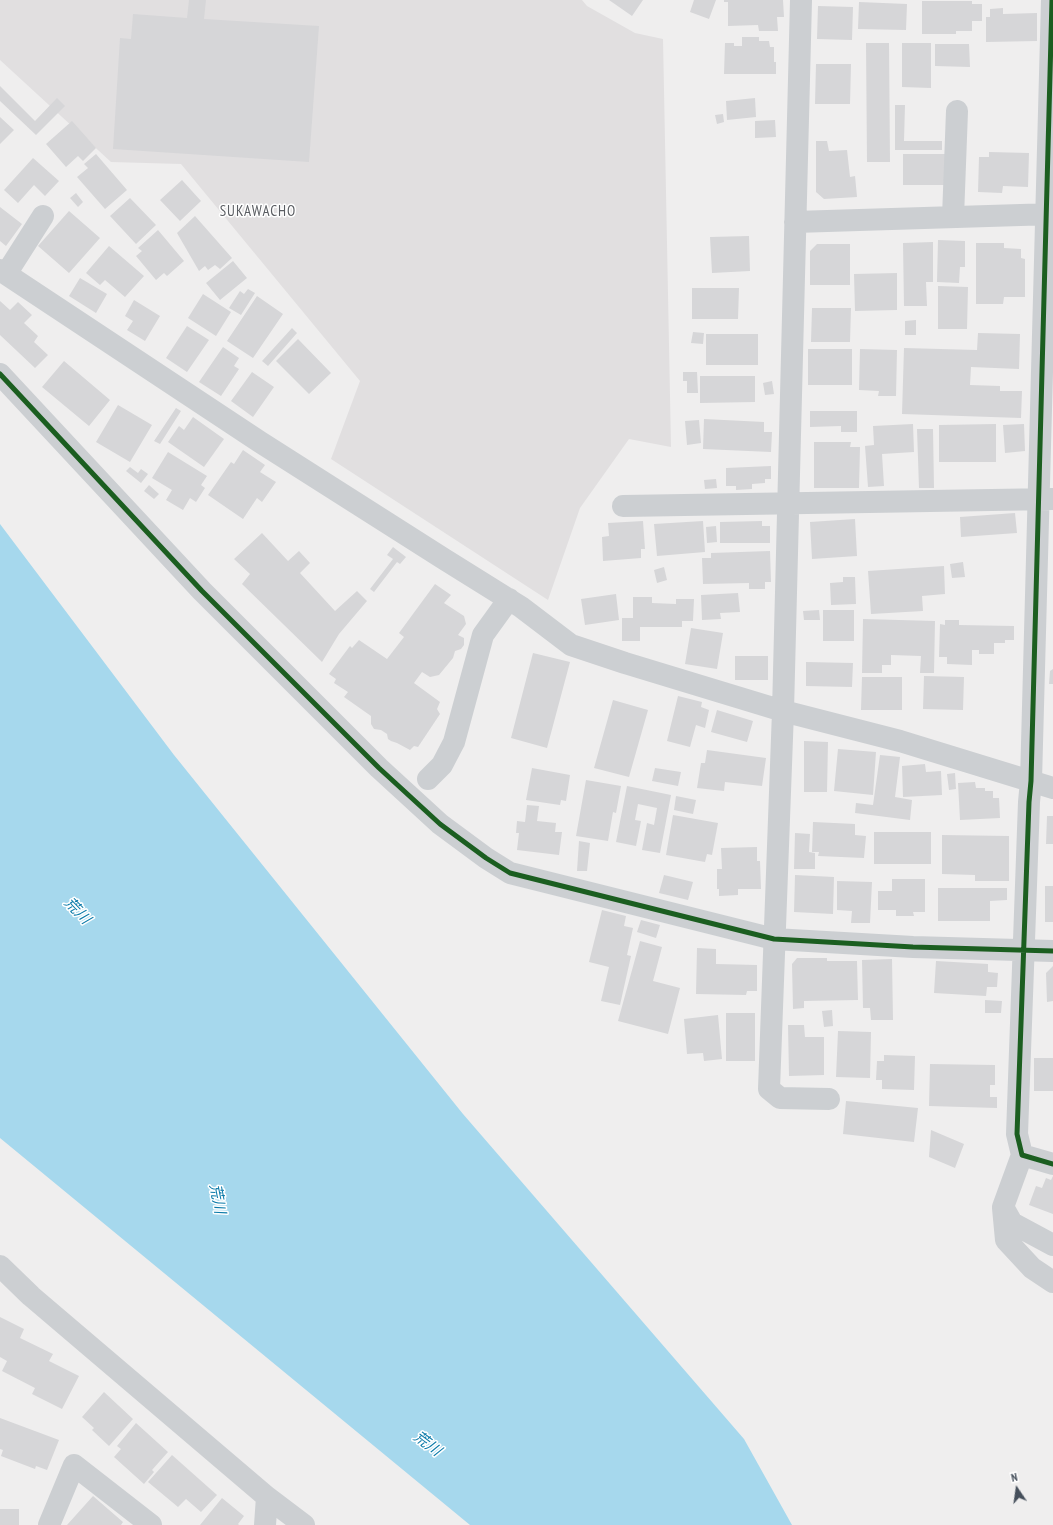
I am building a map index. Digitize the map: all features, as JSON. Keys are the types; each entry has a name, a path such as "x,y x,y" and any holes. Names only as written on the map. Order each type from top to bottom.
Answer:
{"street":[{"path":"801,0 794,222 783,711 769,1090 780,1098 829,1099"},
{"path":"1052,0 1046,499 1029,802 1017,1134 1022,1156 1003,1207 1006,1240 1032,1268 1053,1282"},
{"path":"953,217 957,111"},
{"path":"794,222 1049,215"},
{"path":"43,216 3,272 274,450 509,599 571,645 783,711 900,741 1053,788"},
{"path":"0,374 202,591 379,768 440,824 486,858 510,873 774,940 913,947 1053,951"},
{"path":"623,506 1046,499"},
{"path":"428,778 442,765 454,742 483,635 509,599"},
{"path":"1022,1156 1053,1164"},
{"path":"1003,1207 1012,1223 1053,1245"},
{"path":"0,1266 31,1296 267,1497 304,1525"},
{"path":"49,1525 74,1465 151,1525"},
{"path":"265,1525 267,1497"}],"shaded area":[{"path":"0,0 582,0 587,6 635,33 663,39 671,447 629,439 580,508 548,600 331,459 360,381 181,164 111,162 0,60"}],"water":[{"name":"荒川","path":"0,524 174,755 463,1114 744,1439 792,1525 470,1525 0,1138"}],"building":[{"path":"189,0 206,0 204,19 319,26 309,162 113,149 120,38 131,39 133,14 187,18"},
{"path":"609,0 643,0 632,16"},
{"path":"694,0 716,0 709,19 690,12"},
{"path":"724,0 783,0 784,17 777,17 778,31 759,31 758,25 728,26 728,2 724,2"},
{"path":"922,1 972,1 972,4 982,4 982,21 972,21 972,31 956,31 956,34 922,34"},
{"path":"859,2 907,4 906,30 858,29"},
{"path":"818,6 853,7 852,40 817,39"},
{"path":"1003,8 1003,14 1037,13 1037,41 986,42 986,17 990,17 990,9"},
{"path":"742,37 759,37 759,41 769,41 770,47 774,47 776,74 724,74 725,43 734,43 734,46 742,46"},
{"path":"866,43 889,43 890,162 867,162"},
{"path":"902,43 931,43 931,88 902,87"},
{"path":"935,44 969,44 970,67 935,66"},
{"path":"816,64 851,64 850,104 815,104"},
{"path":"0,86 35,121 57,98 65,106 36,135 0,101"},
{"path":"755,98 756,117 727,120 726,101"},
{"path":"895,105 905,105 904,141 942,141 942,150 895,150"},
{"path":"723,114 724,122 717,124 715,115"},
{"path":"0,117 14,130 0,144"},
{"path":"775,120 776,137 755,138 755,121"},
{"path":"72,121 96,148 83,161 78,156 66,167 46,144"},
{"path":"816,141 827,141 829,151 847,150 850,177 855,176 857,197 824,199 816,192"},
{"path":"989,152 1029,153 1028,187 1003,186 1002,193 978,192 979,157 989,157"},
{"path":"96,154 127,190 105,209 77,177 88,168 84,164"},
{"path":"903,154 946,154 946,185 903,185"},
{"path":"33,158 59,181 45,196 34,185 18,203 4,190"},
{"path":"182,180 201,201 180,221 160,200"},
{"path":"76,193 83,202 78,207 70,198"},
{"path":"130,198 156,225 136,244 110,216"},
{"path":"0,207 22,224 6,246 0,241"},
{"path":"69,211 100,238 69,273 38,246"},
{"path":"195,216 232,258 220,269 215,265 208,270 205,266 199,271 177,233"},
{"path":"158,230 184,261 167,276 164,273 156,280 136,256 142,251 138,248"},
{"path":"749,236 750,271 712,273 710,237"},
{"path":"938,240 965,241 965,267 960,267 959,283 937,282"},
{"path":"933,242 933,282 926,282 927,306 904,306 903,243"},
{"path":"976,243 1004,243 1004,248 1021,249 1021,258 1025,259 1025,297 1004,297 1003,304 976,304"},
{"path":"817,244 850,244 850,285 810,285 810,251"},
{"path":"109,246 144,276 125,297 105,280 100,285 86,273"},
{"path":"233,261 247,278 220,300 206,283"},
{"path":"897,273 897,310 855,311 854,274"},
{"path":"80,278 107,294 96,313 69,296"},
{"path":"938,286 968,287 967,329 938,329"},
{"path":"692,288 739,288 738,319 692,319"},
{"path":"248,289 255,293 241,315 229,308 240,291 244,294"},
{"path":"203,294 231,312 216,336 188,318"},
{"path":"257,296 283,314 253,358 227,341"},
{"path":"134,300 160,316 145,341 127,330 133,321 125,316"},
{"path":"0,301 10,310 18,302 32,315 24,323 38,336 34,342 48,355 35,368 0,335"},
{"path":"812,308 851,308 850,342 811,342"},
{"path":"916,320 916,335 905,335 905,321"},
{"path":"187,326 209,340 187,372 166,358"},
{"path":"292,328 297,333 268,366 262,361"},
{"path":"693,332 704,333 703,344 691,343"},
{"path":"978,333 1020,334 1019,369 971,367 970,385 1000,386 1000,391 1022,391 1021,418 902,414 904,348 977,350"},
{"path":"706,334 758,334 758,365 706,365"},
{"path":"298,339 331,373 309,394 276,361"},
{"path":"223,347 239,358 234,366 239,369 221,396 199,382"},
{"path":"808,349 852,349 852,385 808,385"},
{"path":"860,349 897,350 896,396 878,396 879,391 859,390"},
{"path":"64,361 110,400 89,426 42,387"},
{"path":"252,372 274,387 253,417 231,401"},
{"path":"683,372 697,372 698,393 687,393 687,381 683,381"},
{"path":"700,376 755,376 755,402 700,403"},
{"path":"772,381 774,394 765,395 763,383"},
{"path":"118,405 152,425 130,462 96,442"},
{"path":"176,408 181,411 160,444 154,441"},
{"path":"810,411 857,411 857,432 841,432 841,426 810,427"},
{"path":"193,417 224,439 204,467 168,442 179,426 184,430"},
{"path":"704,419 764,422 764,432 772,432 771,452 703,449"},
{"path":"699,420 701,443 687,445 685,421"},
{"path":"913,424 914,452 882,454 884,486 868,487 865,446 874,445 873,426"},
{"path":"996,424 996,462 939,462 939,425"},
{"path":"1024,424 1025,451 1005,453 1003,425"},
{"path":"917,429 933,429 934,488 919,488"},
{"path":"814,442 851,442 850,447 860,447 859,488 814,488"},
{"path":"243,450 265,465 260,472 276,482 262,502 257,498 243,519 208,495 231,462 234,464"},
{"path":"168,452 207,476 201,485 205,488 196,502 190,498 183,510 166,500 172,490 152,478"},
{"path":"771,466 771,479 765,479 765,483 752,484 752,489 736,490 736,486 726,486 726,468"},
{"path":"130,467 138,473 141,469 148,474 141,483 126,471"},
{"path":"716,479 717,488 705,489 704,480"},
{"path":"149,485 159,494 154,499 144,491"},
{"path":"1015,513 1017,533 961,537 960,517"},
{"path":"855,519 857,556 812,559 810,522"},
{"path":"643,521 645,549 641,549 641,558 603,561 602,537 609,536 608,523"},
{"path":"703,521 705,552 657,556 654,524"},
{"path":"762,521 762,526 770,526 770,543 720,543 720,522"},
{"path":"716,526 717,542 707,543 706,527"},
{"path":"262,533 288,561 299,551 310,563 300,573 335,611 357,591 367,601 339,634 322,662 242,584 250,574 234,559"},
{"path":"393,547 406,557 400,564 397,562 374,592 370,589 393,559 387,555"},
{"path":"770,551 771,582 765,582 765,589 749,589 749,583 703,584 702,558 711,558 711,553"},
{"path":"963,562 965,577 952,578 950,564"},
{"path":"944,566 945,594 922,596 923,611 871,614 868,571"},
{"path":"664,567 667,580 657,583 654,570"},
{"path":"843,577 855,577 856,604 831,605 830,583 843,582"},
{"path":"435,584 451,595 444,603 464,616 466,624 458,635 464,638 464,645 461,649 455,651 453,658 439,675 430,677 422,672 414,683 440,702 437,709 440,714 418,747 414,746 410,750 388,739 387,734 381,730 374,729 371,724 371,716 344,697 348,692 334,683 336,679 329,674 350,646 352,648 359,640 387,659 404,637 399,633"},
{"path":"738,593 740,612 720,613 721,619 702,620 701,595"},
{"path":"616,594 619,620 585,625 581,599"},
{"path":"633,597 652,597 652,603 676,604 676,599 694,599 693,621 682,621 682,627 640,627 640,641 622,641 622,618 633,618"},
{"path":"819,610 820,620 804,620 803,611"},
{"path":"823,610 854,610 854,641 823,641"},
{"path":"863,619 935,621 934,673 920,673 921,656 891,655 891,665 882,665 882,673 862,673"},
{"path":"945,620 959,620 959,625 1014,626 1014,640 1005,640 1005,643 994,643 994,654 979,654 979,650 972,650 972,665 947,664 947,657 939,657 940,624 945,625"},
{"path":"691,628 723,633 717,669 685,664"},
{"path":"533,653 570,662 547,748 511,738"},
{"path":"735,656 768,656 768,680 735,680"},
{"path":"806,662 853,663 852,687 806,686"},
{"path":"1053,669 1053,684 1049,684 1050,671"},
{"path":"924,676 964,677 963,710 923,709"},
{"path":"862,677 902,677 902,710 861,710"},
{"path":"678,696 702,702 701,707 709,710 705,728 696,725 690,747 667,741"},
{"path":"613,700 648,710 629,777 594,768"},
{"path":"717,710 753,721 747,742 711,732"},
{"path":"804,741 828,742 827,792 804,792"},
{"path":"838,749 876,752 873,795 834,791"},
{"path":"707,750 766,758 762,786 725,782 724,791 697,788 701,763 705,763"},
{"path":"880,755 900,757 895,797 912,800 910,820 855,813 856,803 873,805"},
{"path":"925,764 926,772 941,771 942,795 903,797 902,766"},
{"path":"532,768 570,775 566,801 561,800 560,805 526,800"},
{"path":"655,768 681,772 678,786 652,781"},
{"path":"955,773 956,789 949,790 947,774"},
{"path":"586,780 621,786 616,813 613,812 608,841 576,836"},
{"path":"975,782 976,788 985,788 985,791 993,791 993,798 999,798 1000,818 960,820 958,783"},
{"path":"627,786 671,795 660,853 642,850 647,823 654,825 657,808 638,804 635,820 641,821 636,846 616,842"},
{"path":"676,796 696,800 693,814 674,810"},
{"path":"527,805 539,806 537,821 556,823 555,832 562,832 559,855 517,850 519,833 516,833 517,821 525,822"},
{"path":"673,815 718,823 712,855 707,854 705,862 666,855"},
{"path":"1047,816 1053,816 1053,844 1046,844"},
{"path":"813,822 855,824 855,835 866,836 864,858 818,856 819,852 812,852"},
{"path":"874,832 931,832 931,864 874,864"},
{"path":"795,833 810,834 809,852 815,853 815,869 794,869"},
{"path":"942,835 1009,836 1009,881 975,881 975,875 942,874"},
{"path":"579,841 590,843 587,871 577,871"},
{"path":"757,847 757,861 760,861 761,889 738,889 738,895 719,896 719,889 717,889 717,869 722,869 721,848"},
{"path":"664,875 693,882 688,900 659,893"},
{"path":"795,875 834,877 833,914 794,912"},
{"path":"892,879 925,879 925,912 913,912 914,916 896,916 896,910 878,910 878,891 892,891"},
{"path":"837,881 872,882 870,923 851,923 852,911 837,910"},
{"path":"1045,886 1053,886 1053,922 1045,922"},
{"path":"938,888 1007,888 1007,900 990,901 990,921 938,921"},
{"path":"602,910 626,916 624,926 633,928 627,955 631,956 620,1005 601,1001 609,967 589,962"},
{"path":"641,920 660,925 656,938 637,932"},
{"path":"640,941 662,947 653,981 680,988 668,1034 618,1021"},
{"path":"697,948 716,949 716,964 757,965 757,991 747,991 746,995 696,994"},
{"path":"797,958 827,958 827,961 857,961 858,1000 804,1001 804,1008 793,1009 792,964"},
{"path":"892,959 893,1020 871,1020 870,1008 863,1008 862,960"},
{"path":"936,961 988,964 988,972 998,973 997,987 987,987 986,996 934,993"},
{"path":"1053,966 1053,1001 1047,1002 1046,973"},
{"path":"985,1000 1002,1001 1001,1013 985,1013"},
{"path":"832,1010 833,1026 824,1027 822,1011"},
{"path":"726,1013 755,1013 755,1061 726,1061"},
{"path":"718,1015 722,1059 704,1061 703,1053 687,1054 684,1019"},
{"path":"788,1025 804,1025 805,1037 824,1037 824,1075 789,1076"},
{"path":"838,1031 871,1032 870,1078 836,1077"},
{"path":"884,1055 915,1056 914,1090 882,1089 882,1080 876,1080 877,1061 884,1061"},
{"path":"1034,1058 1053,1058 1053,1091 1034,1091"},
{"path":"930,1064 995,1065 995,1085 990,1085 990,1097 997,1097 997,1108 929,1106"},
{"path":"846,1101 918,1108 914,1142 843,1134"},
{"path":"931,1130 964,1144 955,1168 929,1157"},
{"path":"1053,1176 1053,1214 1029,1205 1036,1186 1042,1188 1046,1178 1051,1180"},
{"path":"0,1317 24,1329 20,1338 53,1354 49,1361 79,1376 62,1409 32,1394 35,1388 2,1371 7,1361 0,1357"},
{"path":"104,1392 133,1419 109,1446 92,1430 94,1428 82,1417"},
{"path":"0,1418 59,1440 47,1470 36,1466 35,1469 1,1456 3,1450 0,1449"},
{"path":"136,1423 168,1452 152,1470 154,1472 144,1484 114,1457 121,1449 117,1446"},
{"path":"172,1455 217,1495 201,1512 186,1499 178,1507 148,1482"},
{"path":"93,1496 123,1522 121,1525 67,1525"},
{"path":"222,1498 244,1516 238,1524 239,1525 200,1525"},
{"path":"0,1509 19,1509 19,1525 0,1525"}],"cycle path":[{"path":"1052,0 1031,781 1017,1134 1022,1155 1053,1164"},
{"path":"0,374 202,591 379,768 440,824 486,858 510,873 774,939 913,947 1053,951"}],"district":[{"name":"SUKAWACHO","path":"258,212"}]}
